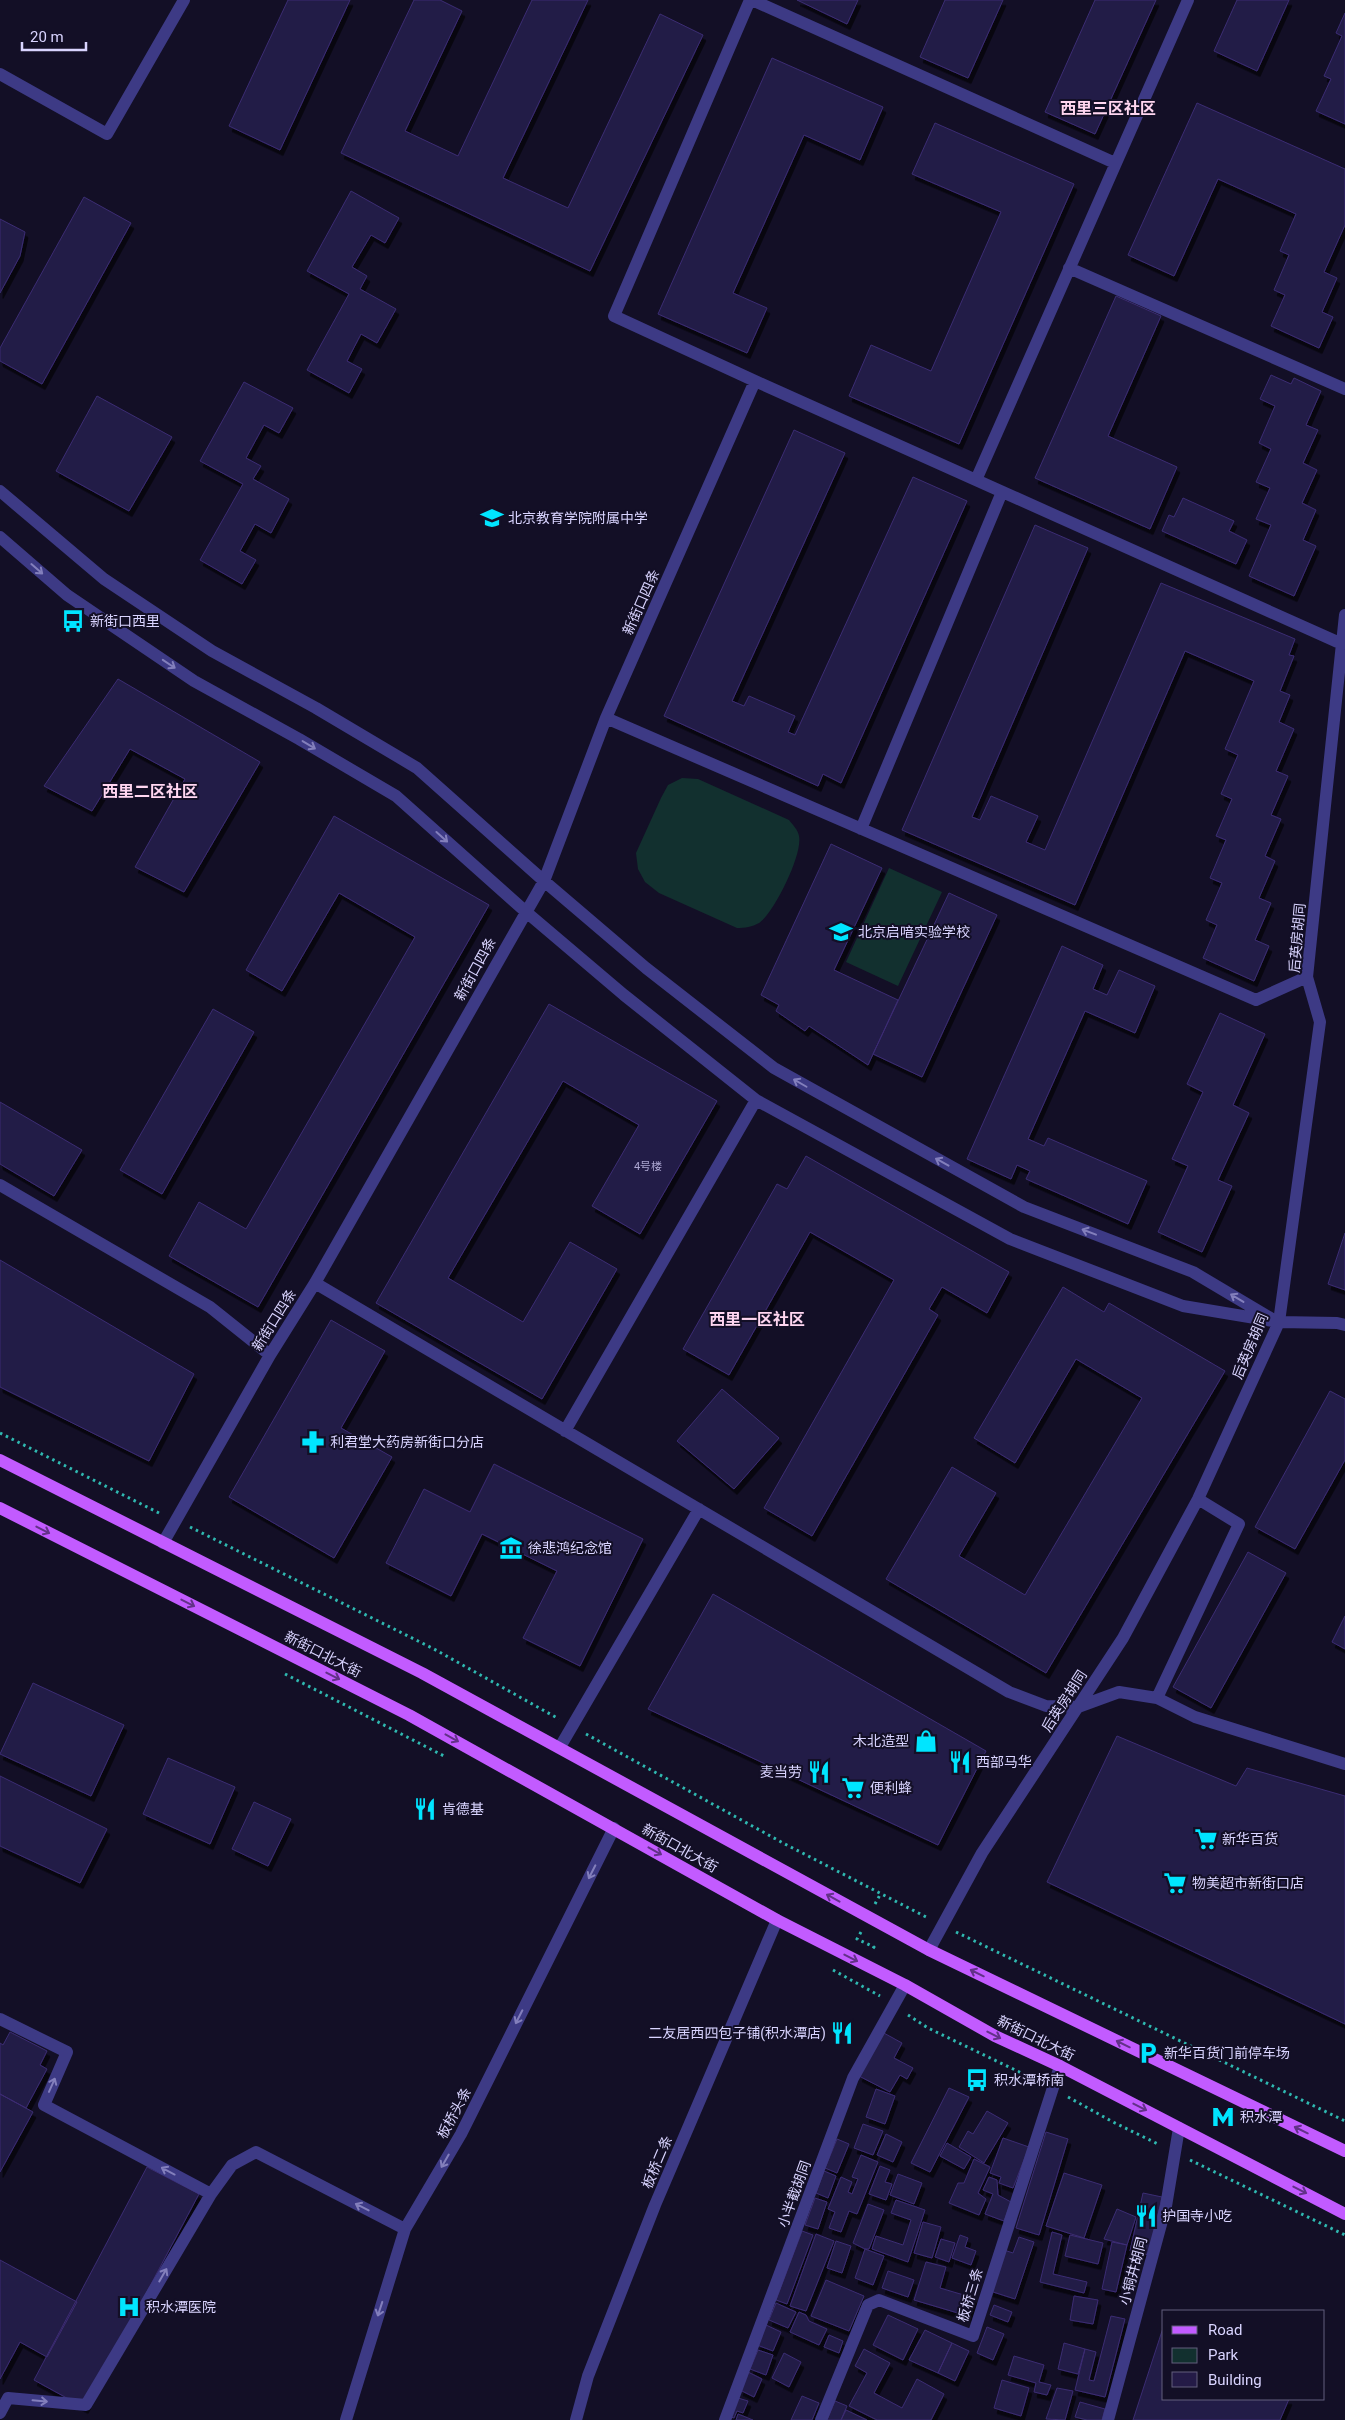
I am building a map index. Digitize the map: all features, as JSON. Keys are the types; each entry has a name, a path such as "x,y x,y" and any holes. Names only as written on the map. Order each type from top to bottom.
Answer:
{"main road":[{"name":"新街口北大街","path":"0,1460 422,1673 929,1950 1345,2151"},
{"name":"新街口北大街","path":"0,1508 409,1715 777,1920 904,1985 995,2036 1060,2066 1345,2214"}],"street":[{"path":"0,74 107,134 184,0"},
{"path":"1116,164 751,0 614,316 755,382 1342,644"},
{"path":"976,480 1188,0"},
{"path":"1070,268 1345,389"},
{"name":"新街口四条","path":"163,1543 270,1355 315,1283 525,911 544,881 606,718 755,382"},
{"path":"0,491 104,579 212,651 316,708 417,768 544,881 646,968 774,1068 1024,1207 1193,1272 1279,1322"},
{"path":"861,829 1002,492"},
{"path":"0,537 68,595 194,681 299,739 396,796 525,911 624,995 756,1100 1010,1239 1184,1306 1279,1322 1336,1322 1345,1325"},
{"name":"后英房胡同","path":"929,1950 982,1853 1123,1638 1198,1499 1279,1322 1320,1022 1307,977 1345,614"},
{"path":"606,718 1256,1000 1307,977"},
{"path":"565,1430 756,1100"},
{"path":"0,1185 210,1307 270,1355"},
{"path":"315,1283 1009,1692 1046,1706 1078,1707 1119,1692 1157,1698 1195,1717 1345,1764"},
{"path":"1157,1698 1239,1524 1198,1499"},
{"path":"560,1747 699,1509"},
{"name":"板桥头条","path":"346,2420 405,2229 461,2134 614,1828"},
{"name":"板桥二条","path":"576,2420 588,2376 655,2205 777,1920"},
{"name":"小半截胡同","path":"724,2420 853,2078 904,1985"},
{"path":"0,2019 67,2052 44,2105 211,2194"},
{"name":"板桥三条","path":"821,2420 868,2306 879,2300 973,2336 1060,2066"},
{"name":"小铜井胡同","path":"1108,2420 1166,2206 1179,2128"},
{"path":"0,2413 8,2398 86,2405 211,2194 232,2165 256,2152 405,2229"}],"path":[{"path":"0,1433 434,1649 783,1843 942,1925 1345,2120"},
{"path":"853,1981 874,1947 857,1939 880,1893"}],"green space":[{"path":"682,778 698,779 789,820 798,832 799,844 792,869 772,908 759,923 737,928 659,893 645,882 638,869 636,853 661,798 668,785"},
{"path":"889,868 942,892 898,986 846,962"}],"building":[{"path":"288,0 350,0 280,150 229,126"},
{"path":"414,0 440,0 462,11 405,131 458,156 532,0 588,0 503,178 568,208 660,14 703,35 590,271 341,153"},
{"path":"797,0 858,0 847,24"},
{"path":"945,0 1003,0 968,78 920,57"},
{"path":"1095,0 1156,0 1095,134 1045,112"},
{"path":"1237,0 1289,0 1257,71 1214,51"},
{"path":"1345,13 1345,124 1316,111 1331,79 1324,76 1342,36 1336,33"},
{"path":"772,58 883,107 860,160 804,135 733,293 767,308 747,353 658,314"},
{"path":"1197,103 1345,169 1345,225 1324,272 1337,278 1322,312 1333,317 1319,348 1271,326 1285,295 1274,290 1289,255 1280,251 1296,214 1218,179 1174,276 1128,255"},
{"path":"935,123 1074,184 959,444 849,396 871,345 931,371 1001,212 912,174"},
{"path":"351,191 399,218 385,243 371,235 352,267 367,276 360,289 396,309 377,343 361,334 347,361 362,369 349,393 307,370 349,294 307,271"},
{"path":"84,197 131,223 42,384 0,361 0,348"},
{"path":"0,219 25,232 20,256 0,293"},
{"path":"1116,296 1161,316 1108,436 1177,467 1150,529 1035,478"},
{"path":"1271,375 1291,384 1294,378 1321,391 1306,425 1318,430 1303,463 1317,470 1302,503 1316,510 1303,540 1316,546 1294,596 1249,576 1271,525 1256,519 1270,488 1256,482 1271,449 1259,443 1275,406 1260,399"},
{"path":"244,382 293,408 279,433 264,425 246,458 261,466 253,479 289,499 271,533 255,524 240,551 256,560 242,584 200,560 243,484 200,461"},
{"path":"97,396 172,437 129,511 56,471"},
{"path":"794,430 845,453 732,701 744,706 749,696 795,716 788,732 795,735 913,477 967,501 841,783 823,774 818,786 664,716"},
{"path":"1183,498 1234,521 1229,531 1247,540 1236,564 1162,531 1169,515 1174,517"},
{"path":"1035,525 1088,548 972,817 980,820 991,796 1038,816 1026,842 1045,850 1161,583 1295,639 1289,655 1294,656 1280,691 1290,695 1279,722 1294,729 1276,771 1288,776 1271,815 1281,819 1265,856 1275,861 1259,898 1271,903 1255,940 1269,946 1254,981 1203,958 1217,925 1206,920 1222,883 1210,878 1226,840 1216,836 1232,799 1221,794 1238,755 1225,749 1254,681 1185,651 1075,905 902,830"},
{"path":"118,679 260,762 184,892 135,867 185,779 130,749 92,811 44,786"},
{"path":"334,816 489,905 258,1307 169,1256 199,1202 246,1229 415,937 339,893 282,991 246,970"},
{"path":"831,844 882,868 834,970 898,1000 868,1065 809,1026 805,1031 776,1011 779,1005 761,995"},
{"path":"949,893 997,915 922,1077 873,1054"},
{"path":"1062,946 1103,965 1093,989 1107,995 1119,970 1155,986 1135,1033 1085,1011 1028,1139 1044,1146 1048,1138 1147,1181 1128,1224 1026,1179 1030,1171 1017,1165 1011,1179 967,1159"},
{"path":"549,1004 717,1101 640,1234 592,1206 639,1125 563,1081 448,1278 523,1322 570,1242 617,1269 542,1399 376,1303"},
{"path":"213,1009 254,1032 162,1194 120,1170"},
{"path":"1220,1013 1265,1034 1233,1105 1249,1113 1218,1180 1232,1186 1202,1252 1158,1232 1188,1166 1172,1159 1203,1092 1187,1084"},
{"path":"0,1102 82,1150 54,1196 0,1164"},
{"path":"806,1156 1009,1272 987,1313 942,1287 929,1309 938,1315 812,1536 764,1508 894,1280 810,1232 729,1375 683,1349 777,1184 787,1189"},
{"path":"1345,1233 1345,1290 1328,1284"},
{"path":"0,1260 194,1374 149,1461 0,1387"},
{"path":"1063,1287 1104,1312 1109,1303 1225,1371 1046,1673 886,1579 952,1467 996,1493 959,1556 1025,1595 1142,1398 1076,1359 1015,1463 974,1438"},
{"name":"利君堂大药房新街口分店","path":"331,1320 385,1351 341,1428 392,1457 334,1558 229,1497"},
{"path":"722,1389 779,1438 734,1489 677,1441"},
{"path":"1330,1391 1345,1399 1345,1460 1295,1549 1255,1527"},
{"path":"494,1464 643,1539 580,1666 523,1638 557,1571 482,1534 451,1596 386,1563 424,1489 470,1512"},
{"path":"1248,1552 1286,1573 1211,1708 1173,1687"},
{"path":"713,1594 986,1751 938,1845 648,1709"},
{"path":"1345,1616 1345,1649 1332,1642"},
{"path":"33,1683 124,1725 91,1796 0,1754"},
{"name":"新华百货","path":"1117,1736 1236,1786 1247,1768 1345,1796 1345,2024 1047,1882"},
{"path":"168,1758 235,1787 210,1844 143,1814"},
{"path":"0,1776 107,1829 80,1883 0,1846"},
{"path":"254,1802 291,1819 268,1866 232,1849"},
{"path":"10,2032 47,2051 40,2065 47,2069 26,2108 0,2094 0,2043 3,2045"},
{"path":"882,2032 902,2043 894,2058 913,2068 907,2079 900,2075 890,2092 859,2076"},
{"path":"949,2088 969,2097 930,2172 911,2163"},
{"path":"876,2089 895,2096 885,2124 866,2117"},
{"path":"0,2094 33,2112 0,2172"},
{"path":"987,2111 1008,2123 984,2163 959,2147 968,2131 973,2134"},
{"path":"863,2124 883,2131 873,2155 854,2148"},
{"path":"1046,2132 1068,2139 1039,2235 1016,2228"},
{"path":"886,2134 902,2142 893,2162 877,2155"},
{"path":"1003,2138 1029,2147 1013,2188 999,2183 1001,2177 990,2173"},
{"path":"837,2139 849,2144 837,2173 825,2168"},
{"path":"947,2143 971,2157 964,2169 940,2156"},
{"path":"861,2155 878,2162 857,2214 849,2211 841,2232 829,2228 835,2212 828,2209 841,2177 852,2182 848,2192 852,2194 858,2179 852,2177"},
{"path":"974,2159 990,2167 978,2193 986,2199 979,2215 949,2203 958,2183 964,2183"},
{"path":"880,2166 890,2170 885,2182 892,2184 886,2200 869,2194"},
{"path":"147,2167 199,2194 85,2408 34,2380"},
{"path":"824,2171 836,2176 828,2198 816,2193"},
{"path":"1064,2173 1102,2185 1084,2238 1046,2226"},
{"path":"898,2174 922,2183 914,2204 890,2195"},
{"path":"989,2177 997,2180 998,2195 1011,2202 1004,2221 985,2214 993,2194 983,2190"},
{"path":"1143,2193 1162,2197 1149,2255 1130,2251"},
{"path":"815,2198 827,2202 818,2229 805,2225"},
{"path":"896,2200 925,2210 908,2262 872,2249 876,2236 903,2245 911,2220 891,2213"},
{"path":"868,2204 884,2210 869,2249 865,2249 853,2243"},
{"path":"1117,2209 1136,2217 1127,2245 1104,2239"},
{"path":"923,2222 941,2227 932,2258 914,2253"},
{"path":"802,2231 813,2235 787,2304 776,2300"},
{"path":"1052,2232 1062,2235 1053,2274 1087,2282 1084,2293 1040,2282"},
{"path":"816,2234 834,2241 806,2311 790,2306"},
{"path":"960,2235 968,2238 965,2247 976,2251 971,2265 952,2258"},
{"path":"1070,2235 1103,2243 1098,2264 1065,2256"},
{"path":"1019,2237 1034,2242 1015,2299 990,2291 1004,2250 1013,2253"},
{"path":"941,2239 955,2243 949,2262 935,2257"},
{"path":"836,2241 851,2246 842,2273 827,2268"},
{"path":"1112,2242 1127,2245 1116,2292 1102,2289"},
{"path":"865,2249 884,2256 873,2285 855,2278"},
{"path":"0,2260 77,2302 47,2357 20,2342 0,2379"},
{"path":"926,2262 946,2267 940,2288 974,2298 968,2316 914,2300"},
{"path":"888,2271 914,2280 908,2297 882,2288"},
{"path":"826,2280 864,2296 849,2331 811,2316"},
{"path":"1074,2296 1098,2300 1093,2324 1070,2320"},
{"path":"776,2303 796,2312 788,2328 769,2320"},
{"path":"994,2305 1012,2312 1008,2322 990,2315"},
{"path":"799,2312 806,2315 809,2321 827,2329 819,2345 790,2332"},
{"path":"888,2315 918,2329 903,2360 873,2345"},
{"path":"1111,2316 1125,2319 1105,2397 1075,2390 1085,2349 1096,2352 1089,2380 1094,2381"},
{"path":"766,2325 781,2332 773,2351 757,2345"},
{"path":"987,2327 1004,2334 993,2360 977,2353"},
{"path":"925,2330 952,2343 938,2373 909,2360"},
{"path":"1162,2331 1162,2400 1289,2400 1280,2420 1133,2420"},
{"path":"829,2335 843,2341 839,2353 824,2347"},
{"path":"952,2343 969,2351 955,2381 938,2373"},
{"path":"1064,2343 1085,2349 1078,2374 1058,2369"},
{"path":"864,2349 890,2363 874,2393 902,2408 917,2379 944,2394 931,2420 877,2420 849,2406 867,2373 855,2366"},
{"path":"758,2350 773,2355 766,2375 750,2369"},
{"path":"784,2353 801,2362 789,2387 772,2378"},
{"path":"1014,2356 1044,2365 1039,2382 1051,2385 1047,2395 1034,2392 1036,2383 1008,2375"},
{"path":"748,2372 762,2379 754,2397 740,2390"},
{"path":"1002,2380 1029,2388 1021,2416 994,2408"},
{"path":"1057,2388 1073,2391 1065,2420 1046,2419"},
{"path":"802,2396 819,2403 812,2420 791,2420"},
{"path":"738,2398 748,2401 743,2413 737,2411 734,2418 731,2417"},
{"path":"835,2401 847,2406 841,2420 827,2420"},
{"path":"1080,2402 1105,2409 1102,2420 1087,2420 1075,2417"},
{"path":"846,2410 867,2420 841,2420"},
{"path":"738,2414 753,2420 736,2420"}],"place":[{"name":"北京教育学院附属中学","path":"492,518"},
{"name":"新街口西里","path":"73,621"},
{"name":"北京启喑实验学校","path":"841,932"},
{"name":"利君堂大药房新街口分店","path":"313,1442"},
{"name":"徐悲鸿纪念馆","path":"511,1548"},
{"name":"木北造型","path":"926,1741"},
{"name":"西部马华","path":"960,1762"},
{"name":"麦当劳","path":"819,1772"},
{"name":"便利蜂","path":"853,1788"},
{"name":"肯德基","path":"425,1809"},
{"name":"新华百货","path":"1206,1839"},
{"name":"物美超市新街口店","path":"1175,1883"},
{"name":"二友居西四包子铺(积水潭店)","path":"842,2033"},
{"name":"新华百货门前停车场","path":"1148,2053"},
{"name":"积水潭桥南","path":"977,2080"},
{"name":"积水潭","path":"1223,2117"},
{"name":"护国寺小吃","path":"1146,2216"},
{"name":"积水潭医院","path":"129,2307"}],"district":[{"name":"西里三区社区","path":"1108,108"},
{"name":"西里二区社区","path":"150,791"},
{"name":"西里一区社区","path":"757,1319"}]}
